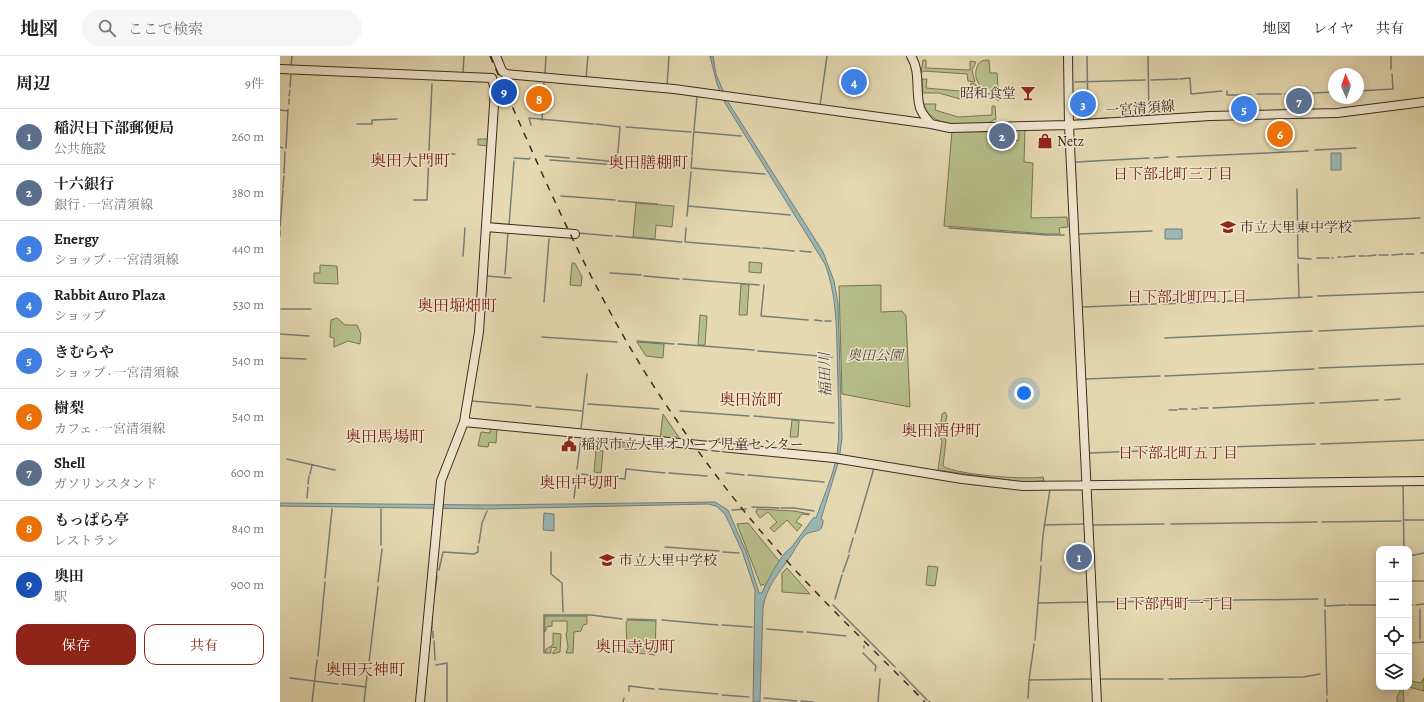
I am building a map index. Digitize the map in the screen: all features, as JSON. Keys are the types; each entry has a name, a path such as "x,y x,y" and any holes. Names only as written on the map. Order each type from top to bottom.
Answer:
{"street":[{"name":"一宮清須線","path":"496,56 502,71 506,74 671,89 931,124 950,128 1069,125 1210,116 1337,113 1424,102"},
{"path":"911,56 918,73 921,109 931,124"},
{"path":"1068,56 1069,125 1088,486 1097,702"},
{"path":"280,69 492,78 496,100 479,332 464,422 444,472 439,506 420,702"},
{"path":"486,227 575,234"},
{"path":"464,422 838,458 962,479 1023,486 1424,482"}],"green space":[{"path":"923,60 926,60 926,68 970,70 970,61 976,62 972,70 975,82 968,81 967,74 924,71 921,73"},
{"path":"989,60 990,73 997,73 999,101 981,87 976,78 979,63"},
{"path":"922,79 927,79 926,88 970,92 971,83 978,87 974,97 960,99 939,93 923,93"},
{"path":"924,104 936,104 935,110 958,117 992,115 992,106 995,106 996,119 988,123 969,125 950,124 933,118 927,112"},
{"path":"1019,130 1025,130 1024,162 1033,163 1031,218 1067,217 1068,227 1059,228 1060,234 1047,234 944,226 952,131 991,132 990,140 1014,142 1019,140"},
{"path":"478,139 490,139 489,146 478,145"},
{"path":"636,203 674,206 672,227 656,225 655,239 633,237"},
{"path":"749,262 762,263 761,273 749,272"},
{"path":"572,263 575,263 582,277 581,286 570,285"},
{"path":"320,265 337,266 338,284 314,283 314,273 320,273"},
{"path":"741,284 749,285 747,315 739,315"},
{"name":"奥田公園","path":"881,285 881,312 902,311 906,316 910,407 842,394 839,286"},
{"path":"700,315 707,316 705,345 698,345"},
{"path":"337,318 345,325 357,325 361,334 360,344 348,341 334,347 334,338 330,337 331,320"},
{"path":"637,342 664,344 663,358 646,356"},
{"path":"945,412 947,416 943,434 946,440 943,466 962,472 992,476 1022,478 1043,477 1044,481 1022,482 938,470 942,441 939,436 942,414"},
{"path":"663,414 680,439 679,441 660,439"},
{"path":"792,420 799,421 798,437 790,437"},
{"path":"490,429 497,429 496,443 489,442 488,447 478,446 481,432 490,433"},
{"path":"617,439 629,440 628,448 616,446"},
{"path":"596,450 603,451 601,473 594,472"},
{"path":"757,509 794,511 810,514 802,514 796,522 802,525 797,531 787,520 774,532 770,528 777,522 768,512 760,518 756,512"},
{"path":"748,523 780,562 765,586 763,584 761,586 737,524"},
{"path":"928,566 938,567 935,586 926,585"},
{"path":"787,568 810,594 782,592 782,573"},
{"path":"545,616 587,616 587,624 583,625 581,631 574,632 573,653 566,653 568,647 566,634 567,621 552,621 552,626 546,627 546,631 544,632"},
{"path":"628,620 656,621 655,655 627,652 626,622"},
{"path":"553,633 561,634 560,652 553,654 557,648 551,647 551,653 545,653 546,649 553,645"},
{"path":"1424,678 1424,691 1412,688 1412,681 1421,683"},
{"path":"1400,690 1403,690 1404,702 1397,702 1397,696"}],"water":[{"path":"710,56 713,56 716,74 728,102 823,252 834,281 838,304 842,438 839,460 821,519 823,520 823,525 819,530 807,534 802,538 767,593 763,608 760,702 753,702 755,590 742,551 725,514 716,506 708,504 487,509 280,506 280,503 487,505 715,502 728,510 747,554 759,593 762,593 783,555 791,548 814,517 816,518 836,460 838,450 839,420 835,307 833,292 825,264 725,103 717,84"},
{"path":"1331,153 1341,153 1341,170 1331,170"},
{"path":"1165,229 1182,229 1182,239 1165,239"},
{"path":"544,513 554,514 554,531 543,530"}],"waterway":[{"path":"291,66 292,56"},
{"path":"463,73 464,56"},
{"path":"545,73 546,56"},
{"path":"586,78 588,56"},
{"path":"667,86 669,56"},
{"path":"820,106 827,56"},
{"path":"1087,56 1088,119 1109,118"},
{"path":"1125,116 1149,115 1148,56"},
{"path":"1391,56 1391,69"},
{"path":"290,87 291,74"},
{"path":"1364,91 1393,89 1392,74"},
{"path":"1180,79 1190,78 1191,94 1222,91"},
{"path":"1151,80 1178,79"},
{"path":"1075,82 1145,80"},
{"path":"542,120 544,82"},
{"path":"429,150 432,84"},
{"path":"289,96 290,90"},
{"path":"1227,91 1227,95 1250,95"},
{"path":"1313,93 1328,92"},
{"path":"1285,94 1309,93"},
{"path":"1257,94 1281,94"},
{"path":"693,141 697,97"},
{"path":"289,99 289,104"},
{"path":"286,148 288,109"},
{"path":"280,110 288,111"},
{"path":"531,125 529,118 594,124"},
{"path":"357,124 372,124 372,120 397,119"},
{"path":"596,124 620,127"},
{"path":"626,127 691,132"},
{"path":"617,162 620,128"},
{"path":"694,132 741,136"},
{"path":"692,155 693,142"},
{"path":"1315,150 1356,148"},
{"path":"1177,157 1308,151"},
{"path":"284,173 285,152"},
{"path":"414,200 427,200 429,154 455,154"},
{"path":"545,156 569,158"},
{"path":"691,168 692,157"},
{"path":"1154,158 1168,157"},
{"path":"514,158 530,158"},
{"path":"577,158 617,162"},
{"path":"1076,162 1149,158"},
{"path":"550,160 617,165"},
{"path":"509,225 514,161"},
{"path":"691,168 765,174"},
{"path":"687,216 691,172"},
{"path":"283,188 284,176"},
{"path":"1297,189 1298,258 1311,259"},
{"path":"280,227 283,190"},
{"path":"561,196 615,200"},
{"path":"618,201 657,204"},
{"path":"688,206 790,215"},
{"path":"1316,223 1420,218"},
{"path":"1297,224 1310,223"},
{"path":"463,256 465,228"},
{"path":"686,228 685,242 760,248"},
{"path":"949,228 1064,235"},
{"path":"280,230 280,236"},
{"path":"1079,234 1152,231"},
{"path":"505,274 508,232"},
{"path":"578,233 612,236"},
{"path":"616,236 682,242"},
{"path":"544,302 549,239"},
{"path":"763,248 794,251"},
{"path":"800,251 811,252"},
{"path":"1392,255 1403,254"},
{"path":"1406,254 1414,254"},
{"path":"1367,256 1376,255"},
{"path":"1379,255 1388,255"},
{"path":"1344,257 1355,256"},
{"path":"1359,256 1365,256"},
{"path":"1317,258 1329,258"},
{"path":"1298,264 1299,297"},
{"path":"610,273 641,275"},
{"path":"487,276 511,278"},
{"path":"644,276 679,279"},
{"path":"683,279 759,285"},
{"path":"764,285 761,316 808,320"},
{"path":"1318,296 1424,292"},
{"path":"1163,304 1312,297"},
{"path":"1083,307 1156,304"},
{"path":"281,309 311,309"},
{"path":"815,320 822,321"},
{"path":"825,321 831,321"},
{"path":"1319,331 1424,326"},
{"path":"1165,338 1312,331"},
{"path":"280,334 309,336"},
{"path":"542,337 617,342"},
{"path":"637,341 674,344"},
{"path":"678,344 754,350"},
{"name":"福田川","path":"758,351 832,357"},
{"path":"280,358 306,359"},
{"path":"1319,368 1424,364"},
{"path":"1165,376 1314,369"},
{"path":"583,410 587,374"},
{"path":"1086,379 1160,376"},
{"path":"1385,400 1400,399"},
{"path":"1320,403 1378,400"},
{"path":"472,401 531,406"},
{"path":"1213,408 1314,403"},
{"path":"588,404 659,409"},
{"path":"536,407 583,411 581,429"},
{"path":"1200,408 1208,408"},
{"path":"1179,409 1187,409"},
{"path":"1192,409 1197,409"},
{"path":"1169,410 1177,410"},
{"path":"680,411 749,416"},
{"path":"754,416 834,423"},
{"path":"577,469 581,438"},
{"path":"1321,444 1424,440"},
{"path":"1170,449 1315,444"},
{"path":"1090,453 1163,450"},
{"path":"287,459 335,470"},
{"path":"310,474 312,465"},
{"path":"855,533 874,468"},
{"path":"581,474 625,479 626,469 665,473"},
{"path":"669,473 707,476"},
{"path":"726,473 744,475"},
{"path":"574,498 577,474"},
{"path":"748,475 824,482"},
{"path":"308,484 309,476"},
{"path":"1403,485 1404,546"},
{"path":"307,498 308,487"},
{"path":"1041,561 1043,535 1050,489"},
{"path":"752,507 779,508"},
{"path":"781,508 814,511"},
{"path":"325,578 332,509"},
{"path":"381,509 381,545"},
{"path":"732,510 746,509"},
{"path":"479,543 482,523 487,511"},
{"path":"1404,520 1424,520"},
{"path":"1322,522 1401,521"},
{"path":"1171,524 1317,522"},
{"path":"1044,525 1085,524"},
{"path":"1093,525 1164,524"},
{"path":"849,552 853,538"},
{"path":"439,570 443,552 474,554 478,552 478,546"},
{"path":"665,547 719,551"},
{"path":"378,582 382,549"},
{"path":"551,552 551,574 562,583 563,612"},
{"path":"723,552 739,553"},
{"path":"1412,555 1424,553"},
{"path":"843,572 849,555"},
{"path":"1035,640 1041,566"},
{"path":"835,599 842,575"},
{"path":"435,591 437,576"},
{"path":"1412,581 1424,581"},
{"path":"318,656 325,582"},
{"path":"369,662 378,587"},
{"path":"1169,601 1318,599"},
{"path":"1325,599 1325,606 1346,605"},
{"path":"1097,602 1163,601"},
{"path":"1038,603 1088,602"},
{"path":"1416,605 1424,604"},
{"path":"833,605 895,667"},
{"path":"1348,605 1365,605"},
{"path":"1366,605 1371,605"},
{"path":"1371,605 1376,605"},
{"path":"1420,609 1420,639"},
{"path":"1325,610 1327,695"},
{"path":"544,653 544,615 591,615 622,619"},
{"path":"432,617 432,629"},
{"path":"627,619 656,620"},
{"path":"662,620 718,625"},
{"path":"722,625 752,627"},
{"path":"767,629 803,632"},
{"path":"433,631 433,638"},
{"path":"807,632 846,636"},
{"path":"434,641 435,660"},
{"path":"1412,643 1424,642"},
{"path":"1029,680 1034,644"},
{"path":"863,653 876,666 875,671"},
{"path":"312,702 317,660"},
{"path":"436,665 447,663 447,702"},
{"path":"364,702 368,667"},
{"path":"900,672 927,700"},
{"path":"1169,679 1303,677 1320,674"},
{"path":"290,678 338,684"},
{"path":"878,702 880,679"},
{"path":"1028,698 1029,680 1091,679"},
{"path":"1100,679 1163,679"},
{"path":"342,684 366,687"},
{"path":"629,691 629,686 654,689"},
{"path":"659,689 718,694"},
{"path":"722,695 749,697"},
{"path":"623,702 624,698"},
{"path":"764,698 797,701"},
{"path":"801,701 813,702"}],"railway":[{"path":"490,56 574,242 621,332 675,418 728,491 757,527 821,597 925,702"}],"place":[{"name":"Rabbit Auro Plaza","path":"854,82"},
{"name":"奥田","path":"504,92"},
{"name":"昭和食堂","path":"1028,93"},
{"name":"もっぱら亭","path":"539,99"},
{"name":"Shell","path":"1299,101"},
{"name":"Energy","path":"1083,104"},
{"name":"きむらや","path":"1244,109"},
{"name":"樹梨","path":"1280,134"},
{"name":"十六銀行","path":"1002,136"},
{"name":"Netz","path":"1045,141"},
{"name":"市立大里東中学校","path":"1228,227"},
{"name":"稲沢市立大里オリーブ児童センター","path":"569,444"},
{"name":"稲沢日下部郵便局","path":"1079,557"},
{"name":"市立大里中学校","path":"607,560"}],"district":[{"name":"奥田大門町","path":"410,160"},
{"name":"奥田膳棚町","path":"648,162"},
{"name":"日下部北町三丁目","path":"1173,174"},
{"name":"日下部北町四丁目","path":"1187,297"},
{"name":"奥田堀畑町","path":"457,305"},
{"name":"奥田流町","path":"751,399"},
{"name":"奥田酒伊町","path":"941,430"},
{"name":"奥田馬場町","path":"385,436"},
{"name":"日下部北町五丁目","path":"1178,453"},
{"name":"奥田中切町","path":"579,482"},
{"name":"日下部西町一丁目","path":"1174,604"},
{"name":"奥田寺切町","path":"635,646"},
{"name":"奥田天神町","path":"365,669"}]}
